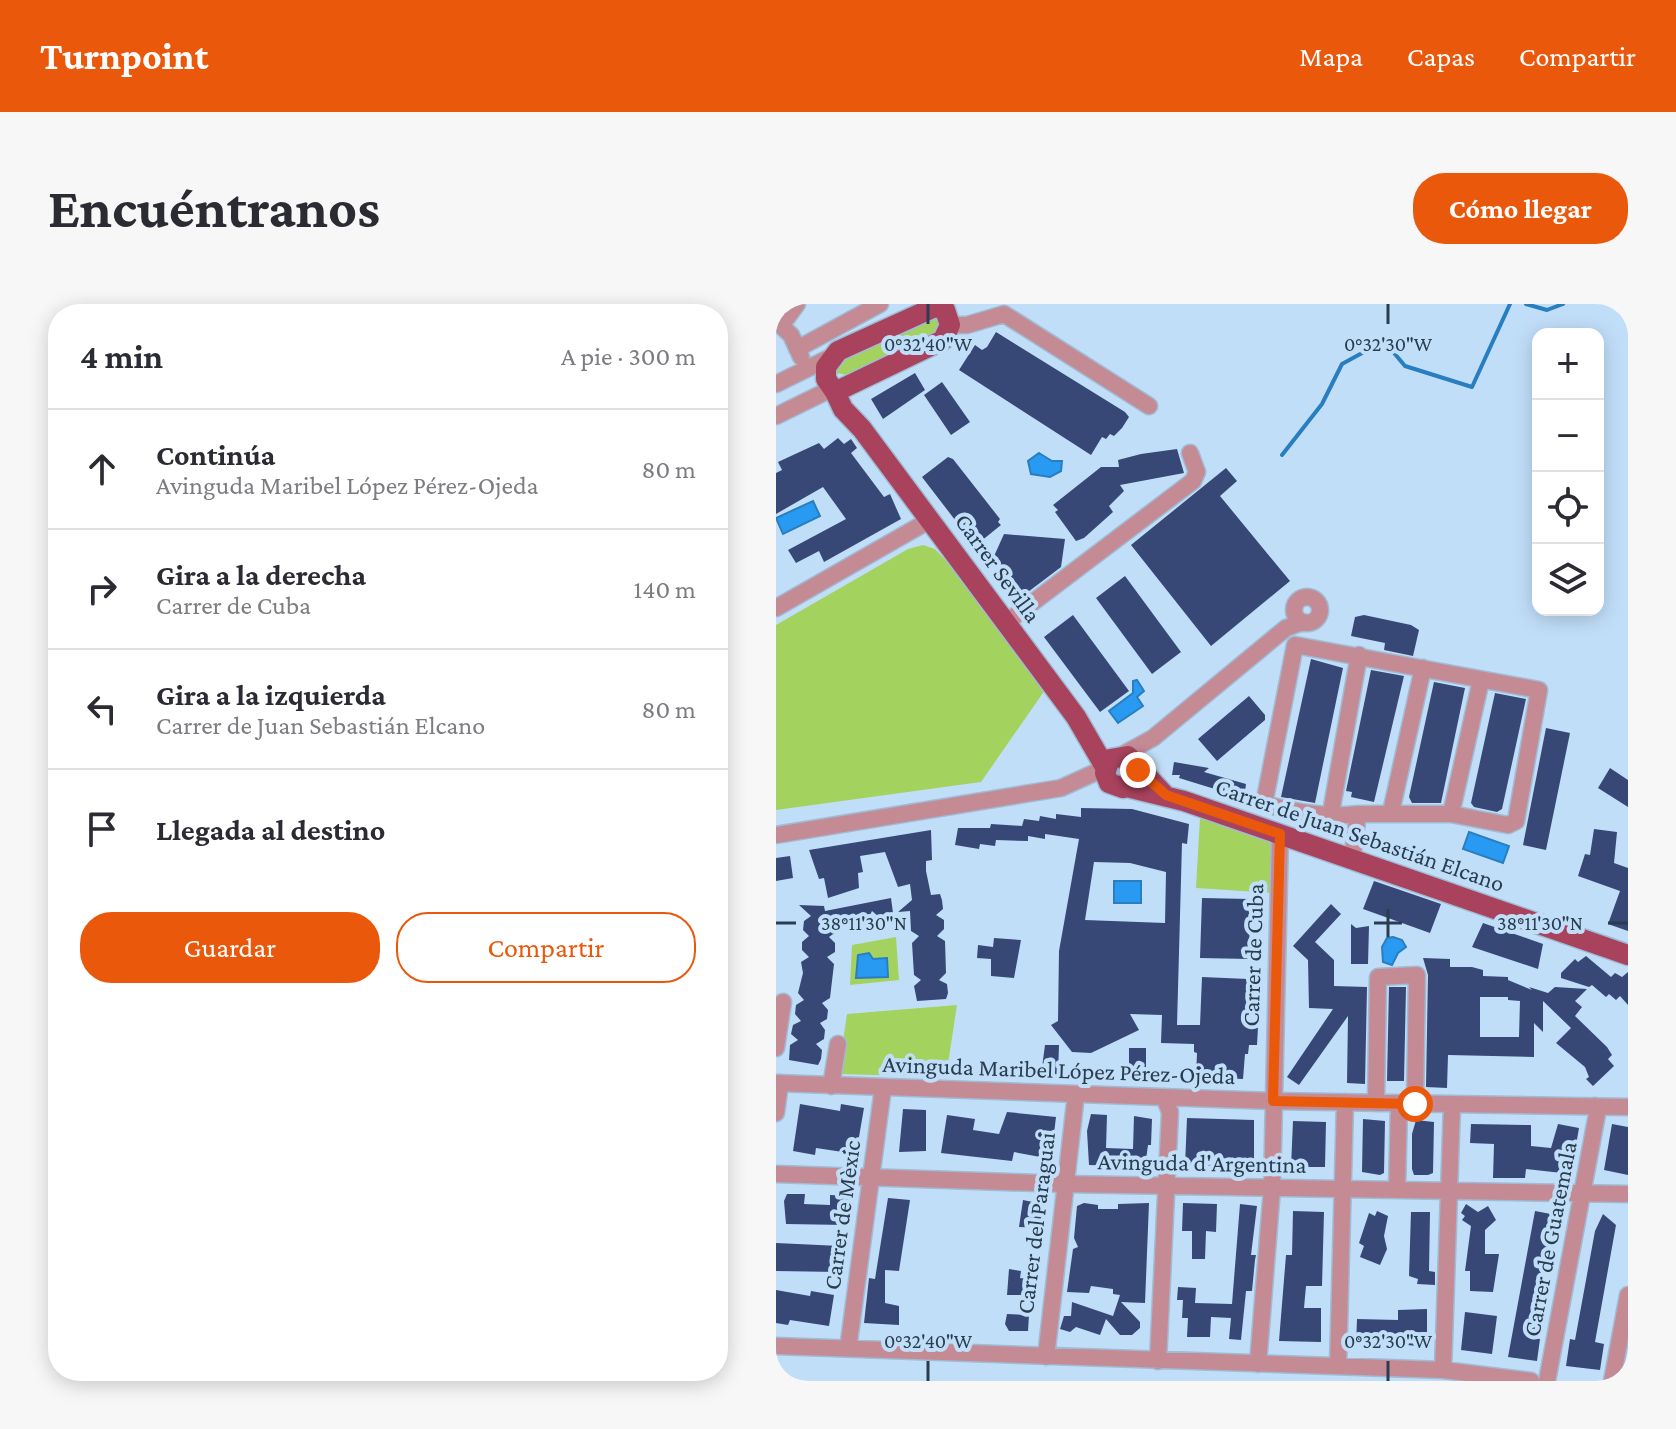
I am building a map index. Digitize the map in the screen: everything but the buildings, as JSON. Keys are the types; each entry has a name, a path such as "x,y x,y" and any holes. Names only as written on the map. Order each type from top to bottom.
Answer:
{"main road":[{"path":"924,310 946,313 943,340 833,390 826,379 829,358 909,312 924,310"},
{"path":"861,379 856,406 862,429"},
{"name":"Carrer Sevilla","path":"833,390 843,409 862,429 1092,739 1121,769"},
{"name":"Carrer de Juan Sebastián Elcano","path":"1121,769 1166,795 1628,955"}],"street":[{"path":"797,304 779,324 797,349 806,370"},
{"path":"797,349 880,304"},
{"path":"946,313 967,325 1004,314 1149,406"},
{"path":"776,384 829,358"},
{"path":"776,416 833,390"},
{"path":"1007,622 1193,481 1197,472 1190,453"},
{"path":"776,608 930,520"},
{"path":"776,835 1073,785 1121,769 1153,738 1299,615"},
{"path":"1295,645 1359,655 1539,690 1516,821 1508,825 1451,814 1391,812 1330,818 1264,804 1295,645"},
{"path":"1330,818 1359,655"},
{"path":"1391,812 1423,668"},
{"path":"1451,814 1481,680"},
{"path":"1352,859 1358,814"},
{"name":"Carrer de Cuba","path":"1258,1364 1272,1188 1280,834"},
{"path":"1376,1103 1378,977 1418,969 1397,1190"},
{"path":"776,1048 783,1002"},
{"path":"831,1086 838,1044"},
{"path":"776,1113 778,1083"},
{"name":"Avinguda Maribel López Pérez-Ojeda","path":"778,1083 1273,1101 1628,1107"},
{"name":"Carrer de Mèxic","path":"848,1349 883,1088"},
{"name":"Carrer del Paraguai","path":"1046,1357 1076,1094"},
{"path":"1158,1361 1170,1112 1164,1097"},
{"path":"1338,1366 1345,1102"},
{"path":"1443,1370 1452,1104"},
{"name":"Carrer de Guatemala","path":"1547,1381 1584,1193 1597,1114 1595,1106"},
{"name":"Avinguda d'Argentina","path":"776,1174 1065,1184 1628,1194"},
{"path":"1612,1381 1628,1295"},
{"path":"776,1346 1443,1370 1531,1381"}],"green space":[{"path":"926,318 937,318 941,324 938,331 848,375 836,373 837,362"},
{"path":"923,545 935,549 946,561 1045,690 981,782 776,810 776,625 908,549"},
{"path":"1200,818 1276,845 1273,893 1196,888"},
{"path":"896,937 899,980 850,985 852,945"},
{"path":"957,1005 946,1077 838,1074 847,1014"}],"water":[{"path":"1039,453 1052,461 1062,461 1061,471 1050,477 1031,474 1028,461"},
{"path":"813,501 820,516 783,534 776,518"},
{"path":"1137,680 1144,691 1137,697 1143,706 1118,723 1109,711 1133,693 1133,681"},
{"path":"1469,832 1509,846 1503,863 1463,849"},
{"path":"1114,881 1141,881 1141,903 1114,903"},
{"path":"1387,938 1402,940 1406,947 1398,953 1392,965 1383,962 1382,947"},
{"path":"869,953 873,959 887,958 888,977 856,978 858,955"}],"waterway":[{"path":"1282,455 1322,404 1342,364 1384,341 1405,366 1472,387 1510,304"},
{"path":"1526,304 1547,310 1563,304"}],"route":[{"path":"1138,770 1166,795 1280,834 1273,1101 1415,1104"}]}
